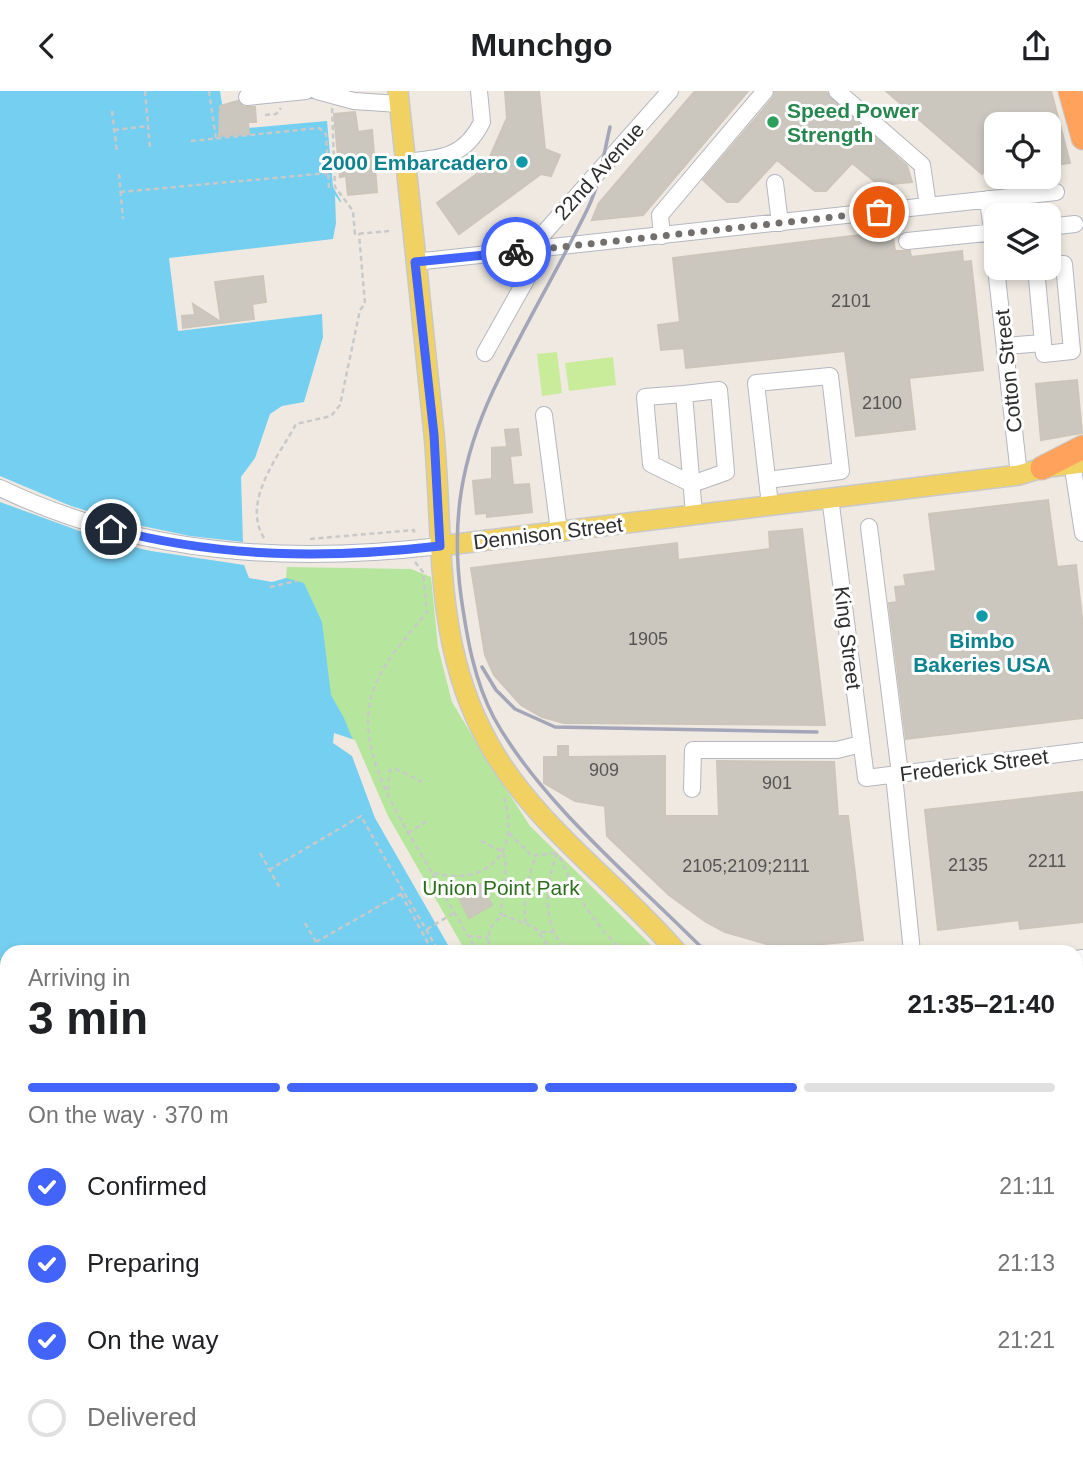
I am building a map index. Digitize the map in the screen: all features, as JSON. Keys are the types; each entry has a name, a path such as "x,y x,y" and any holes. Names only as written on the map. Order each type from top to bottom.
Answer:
{"highway":[{"path":"1070,91 1083,138"},
{"path":"1042,468 1083,447"}],"main road":[{"path":"398,97 434,435 444,603 459,680 478,724 503,767 540,813 557,844 669,945"},
{"name":"Dennison Street","path":"440,546 1019,475 1042,468 1080,470"},
{"name":"Dennison Street","path":"1019,475 1042,478 1080,470"}],"street":[{"path":"247,97 306,91"},
{"path":"405,162 448,157 463,147 482,122 479,91"},
{"name":"22nd Avenue","path":"532,250 670,91"},
{"path":"662,236 660,215 765,91"},
{"path":"837,91 922,165 928,206"},
{"path":"325,92 354,101 398,97"},
{"path":"775,183 780,223"},
{"path":"415,262 1056,192"},
{"name":"Cotton Street","path":"988,199 989,203"},
{"path":"1061,226 1075,224"},
{"path":"907,241 984,233"},
{"path":"485,353 527,278 532,250"},
{"path":"1037,280 1044,354 1072,351 1064,264 1061,264"},
{"name":"Cotton Street","path":"998,280 1019,475"},
{"path":"1005,346 1043,343"},
{"name":"King Street","path":"767,480 756,383 830,376 842,471 837,496 866,778"},
{"path":"719,390 726,473 692,484 651,464 645,397 684,394 719,390"},
{"path":"684,394 694,514"},
{"path":"544,415 559,531"},
{"path":"1080,470 1083,533"},
{"path":"771,505 767,480 842,471"},
{"name":"Dennison Street","path":"0,488 46,508 131,534 221,550 307,556 440,546"},
{"path":"869,527 897,774 911,945"},
{"path":"692,789 693,750 837,750 861,744"},
{"name":"Frederick Street","path":"866,778 1083,751"}],"path":[{"path":"145,91 150,148"},
{"path":"209,91 216,139"},
{"path":"325,92 335,187 353,211 355,234 389,231"},
{"path":"112,111 117,153"},
{"path":"114,130 148,126"},
{"path":"191,141 319,128 326,134 329,189"},
{"path":"120,192 329,173"},
{"path":"119,174 123,219"},
{"path":"266,541 258,521 258,493 289,436 296,425 331,416 340,405 360,310 365,304 359,234"},
{"path":"301,540 414,530"},
{"path":"423,572 427,612 391,658 372,693 368,725 371,749 389,796 408,833 474,945"},
{"path":"270,587 297,581"},
{"path":"389,796 390,770 396,769 422,782"},
{"path":"432,873 455,877 482,872 492,866 503,852 509,833 510,820 502,790 509,797"},
{"path":"269,870 361,816 429,945"},
{"path":"408,833 429,820"},
{"path":"509,833 536,856"},
{"path":"481,841 503,852 507,868 501,916 492,926 488,945"},
{"path":"526,923 523,908 536,856 557,844"},
{"path":"557,844 548,886 550,923 562,945"},
{"path":"557,844 579,897 605,935 616,945"},
{"path":"260,853 281,891"},
{"path":"402,893 435,945"},
{"path":"305,923 316,943 402,893"},
{"path":"426,929 454,913"},
{"path":"501,916 516,918 526,923 538,931 548,945"},
{"path":"538,931 554,932"},
{"path":"468,936 488,938"}],"green space":[{"path":"557,352 562,393 542,396 537,354"},
{"path":"613,357 616,385 569,391 565,363"},
{"name":"Union Point Park","path":"287,567 411,569 431,577 438,647 452,702 530,826 651,945 459,945 385,817 272,582 286,578"}],"water":[{"path":"0,91 220,91 226,130 327,121 333,187 341,201 333,340 310,408 279,416 246,485 254,548 271,574 304,583 322,622 331,695 344,718 384,817 459,945 0,945"}],"pier":[{"path":"335,195 344,207 343,237 340,238 342,254 339,312 335,313 336,342 313,410 282,419 269,455 250,486 257,547 273,571 286,574 286,578 272,582 249,578 244,565 151,551 107,541 0,502 0,476 71,506 123,522 190,536 243,542 241,477 255,458 270,414 282,406 304,402 323,337 322,314 178,331 169,258 333,239 336,223"},
{"path":"334,733 355,740 388,816 462,945 448,945 375,818 352,756 333,743"}],"building":[{"name":"2000 Embarcadero","path":"505,91 539,91 545,149 560,155 551,176 541,174 459,234 437,203 485,168 507,118"},
{"path":"695,91 748,91 643,215 592,220 599,203"},
{"path":"775,91 825,91 907,166 912,182 879,185 852,163 826,191 815,191 777,160 738,202 727,202 703,180 773,98"},
{"path":"886,91 1051,91 1057,112 984,112 982,174"},
{"path":"238,101 243,107 255,107 256,122 248,122 249,134 219,136 220,106"},
{"path":"355,112 358,132 372,130 377,192 348,195 346,176 340,177 334,114"},
{"path":"1061,129 1070,163 1061,164"},
{"path":"892,231 895,251 910,251 911,257 962,251 963,262 971,261 983,370 909,378 915,429 856,436 845,351 686,368 684,348 661,350 658,325 680,322 673,258"},
{"path":"263,276 266,302 252,304 254,319 183,328 182,316 195,315 193,304 221,322 215,282"},
{"path":"1077,380 1082,433 1041,440 1036,384"},
{"path":"518,429 521,455 510,456 513,485 529,484 532,512 487,517 487,513 476,514 473,481 492,479 492,448 507,447 505,430"},
{"name":"Bimbo Bakeries USA","path":"1048,500 1057,567 1076,565 1083,627 1083,718 906,739 889,603 897,602 895,587 906,586 904,575 936,571 929,514"},
{"path":"802,529 825,725 564,723 542,717 521,705 494,675 485,655 471,568 677,543 678,560 770,549 769,532"},
{"path":"558,746 568,746 568,757 665,756 665,816 719,816 717,761 834,762 838,816 848,816 863,940 814,945 770,945 725,932 706,922 669,895 607,836 605,806 575,801 544,783 544,757 558,757"},
{"path":"1083,792 1083,922 1020,929 1019,920 938,930 925,810"},
{"path":"480,884 492,905 469,918 458,896"}],"railway":[{"path":"610,127 599,178 588,208 504,368 473,442 458,516 461,596 481,689 494,718 514,750 537,781 592,841 699,945"},
{"path":"482,667 496,690 515,709 555,727 817,732"}],"way so far":[{"path":"516,252 879,212"}],"place":[{"name":"Speed Power Strength","path":"773,122"},
{"name":"2000 Embarcadero","path":"522,162"},
{"name":"Bimbo Bakeries USA","path":"982,616"}],"route":[{"path":"111,529 179,544 264,555 361,554 440,546 434,435 415,262 516,252"}]}
